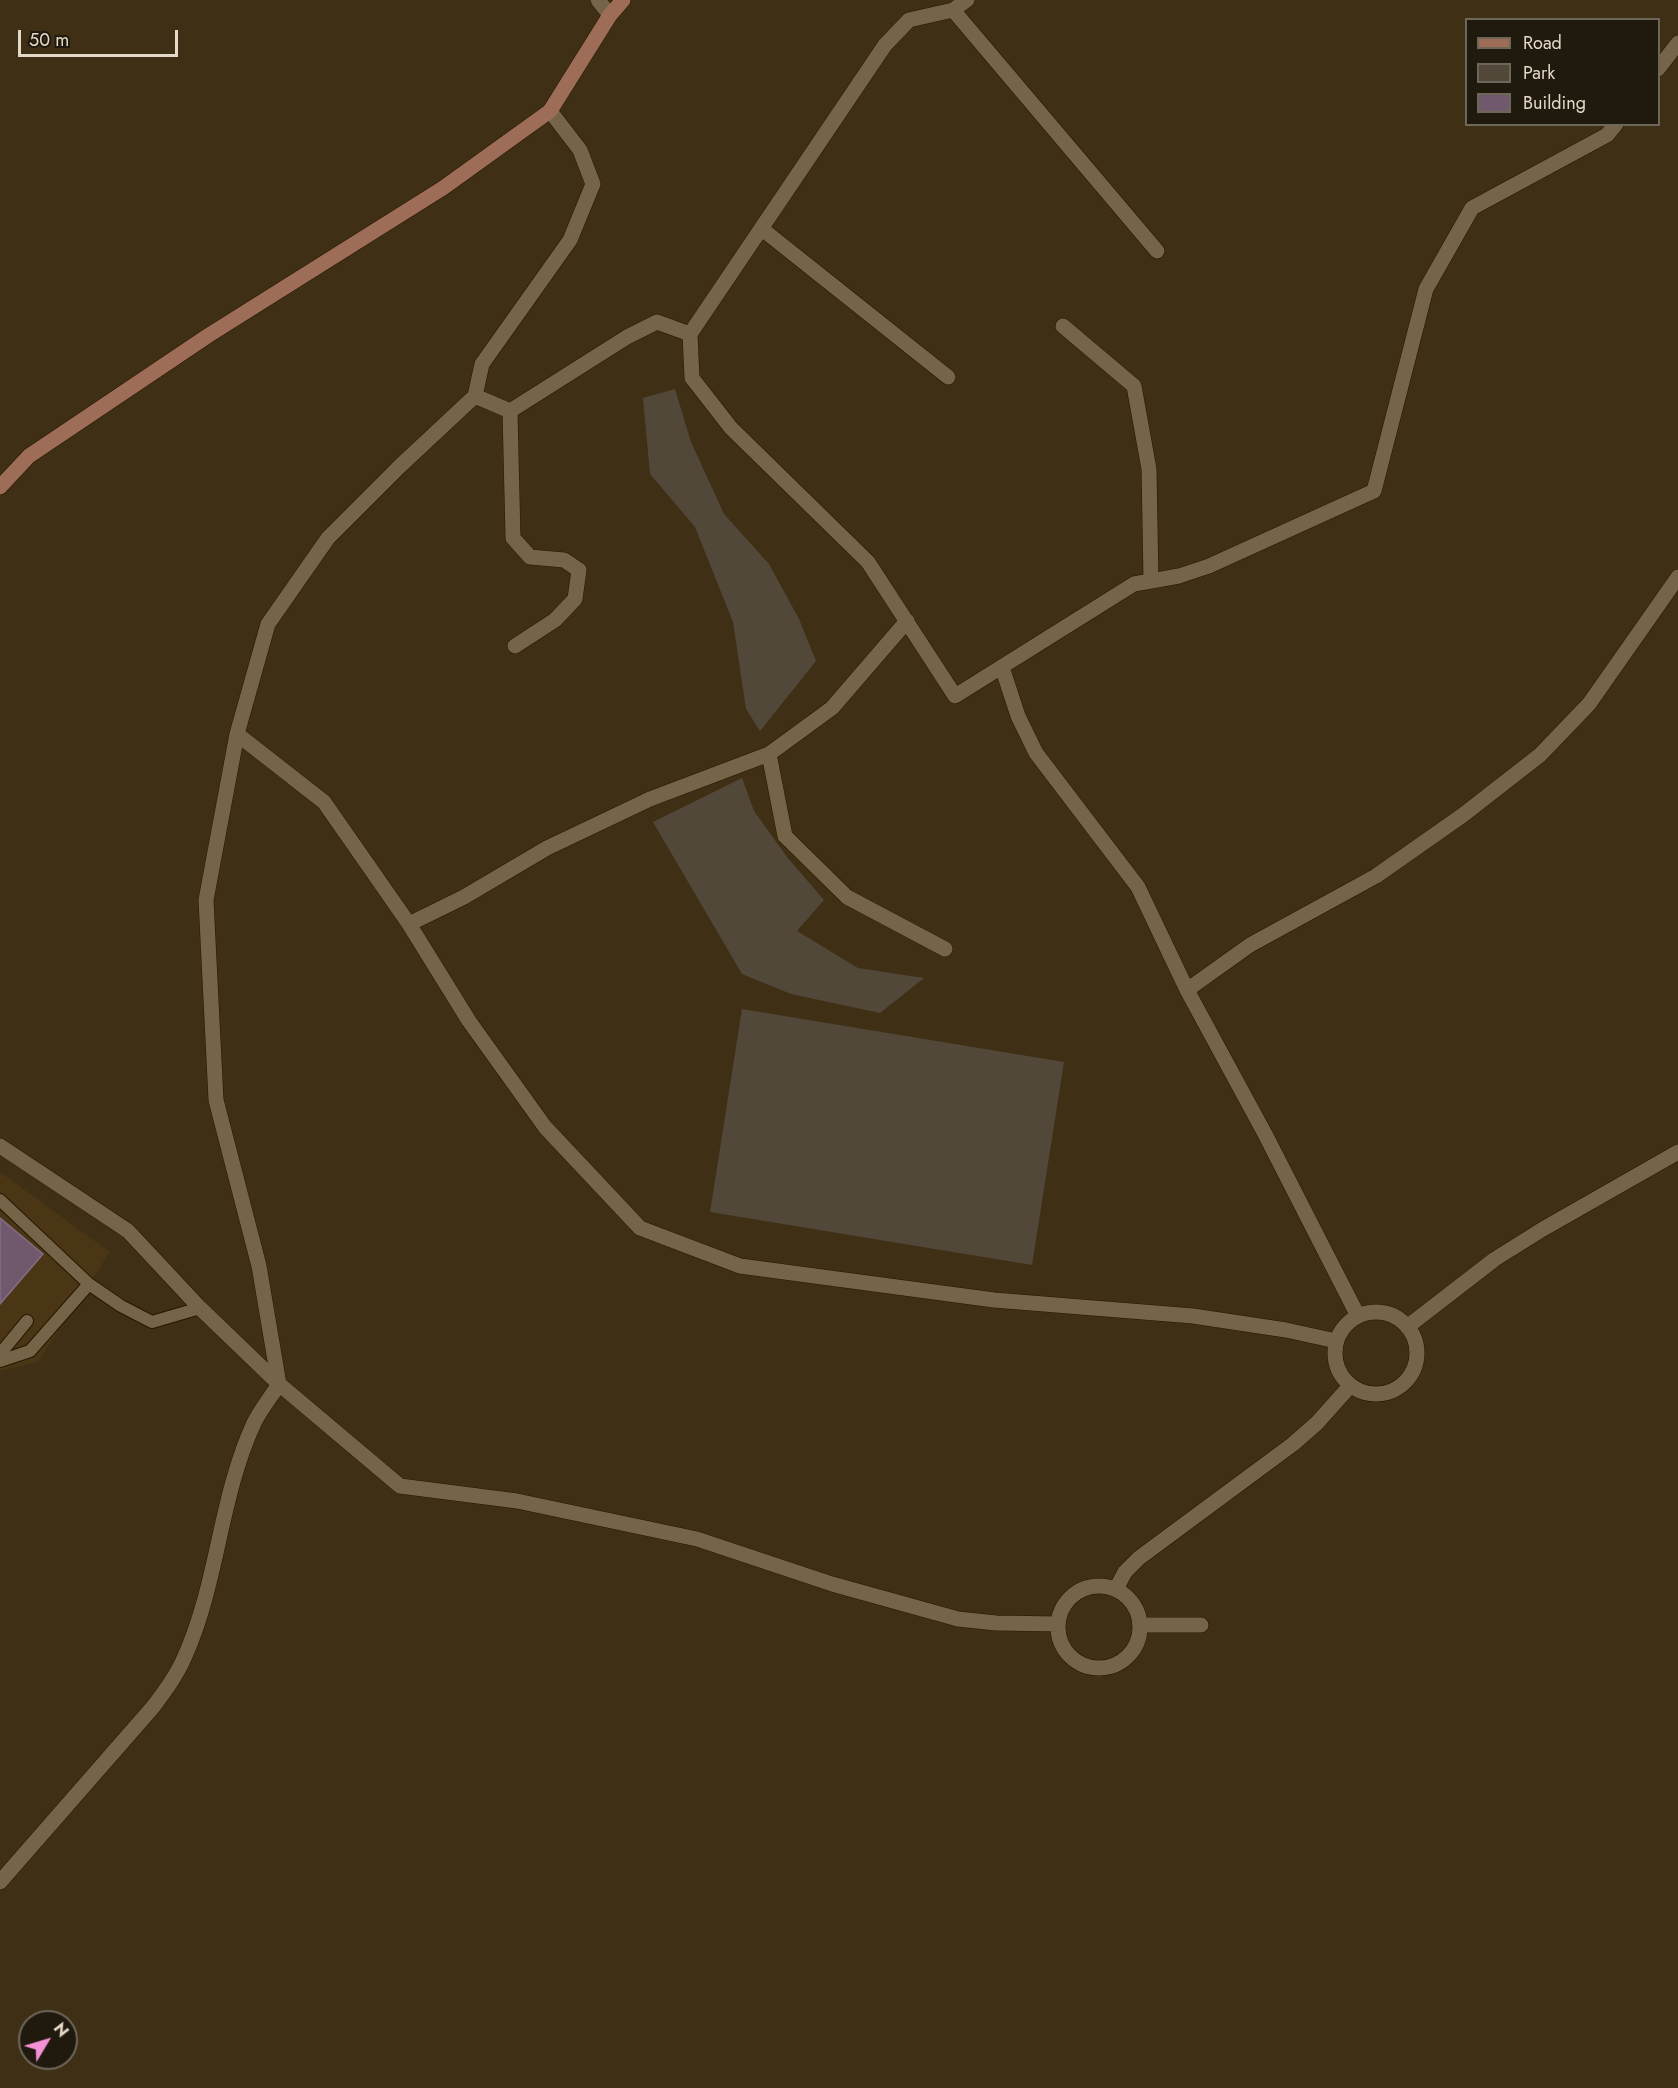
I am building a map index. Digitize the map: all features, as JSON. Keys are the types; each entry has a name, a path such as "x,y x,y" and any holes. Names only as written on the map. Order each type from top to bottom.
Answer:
{"main road":[{"path":"0,487 29,456 209,335 443,188 550,111 610,15 623,0"}],"street":[{"path":"598,0 610,15"},
{"path":"968,0 953,10 909,20 885,45 690,334 692,378 731,428 868,562 955,696 1134,584 1179,576 1209,566 1374,491 1426,289 1472,208 1607,135 1614,126"},
{"path":"953,10 1157,251"},
{"path":"1660,68 1678,43"},
{"path":"0,1882 147,1714 169,1685 184,1659 196,1631 206,1596 244,1447 255,1420 279,1384 259,1266 216,1100 206,900 237,734 268,624 328,538 475,396 482,364 570,240 593,184 580,150 550,111"},
{"path":"762,228 948,377"},
{"path":"510,411 627,337 657,322 690,334"},
{"path":"1063,326 1134,386 1149,469 1151,581"},
{"path":"475,396 510,411"},
{"path":"510,411 513,538 530,557 564,560 579,570 576,599 555,620 515,646"},
{"path":"1187,990 1250,945 1376,876 1463,815 1540,755 1589,704 1678,577"},
{"path":"409,924 464,897 548,848 650,799 769,754 832,708 907,621"},
{"path":"1002,667 1018,716 1036,753 1138,887 1187,990 1265,1134 1358,1316"},
{"path":"237,734 324,802 409,924 469,1021 545,1127 640,1228 740,1266 994,1300 1193,1316 1286,1330 1336,1341"},
{"path":"769,754 785,836 847,897 945,949"},
{"path":"0,1146 128,1231 200,1308 279,1384 400,1486 517,1501 696,1539 832,1584 958,1619 996,1623 1058,1624"},
{"path":"1407,1327 1505,1253 1678,1152"},
{"path":"1378,1312 1392,1315 1407,1327 1416,1346 1417,1359 1413,1372 1405,1383 1394,1391 1382,1395 1368,1394 1350,1386 1337,1369 1334,1355 1336,1341 1342,1329 1358,1316 1378,1312"},
{"path":"1116,1589 1125,1572 1139,1558 1293,1444 1317,1423 1350,1386"},
{"path":"1102,1586 1116,1589 1135,1607 1140,1625 1136,1646 1129,1657 1118,1665 1105,1668 1085,1666 1068,1654 1061,1642 1058,1624 1060,1615 1066,1603 1076,1593 1088,1587 1102,1586"},
{"path":"1140,1625 1201,1625"}],"lane":[{"path":"0,1200 89,1284 121,1306 152,1322 200,1308"},
{"path":"0,1361 30,1351 89,1284"},
{"path":"0,1354 27,1321"}],"shaded area":[{"path":"0,1172 110,1252 38,1362 0,1371"}],"green space":[{"path":"675,389 691,442 724,514 769,564 799,619 816,661 760,731 746,709 733,622 695,527 650,474 643,398"},
{"path":"742,778 754,811 787,857 824,900 797,931 858,968 924,978 880,1013 791,994 742,974 653,822"},
{"path":"742,1009 1064,1062 1032,1265 710,1212"}],"building":[{"path":"0,1218 43,1254 0,1304"}]}
